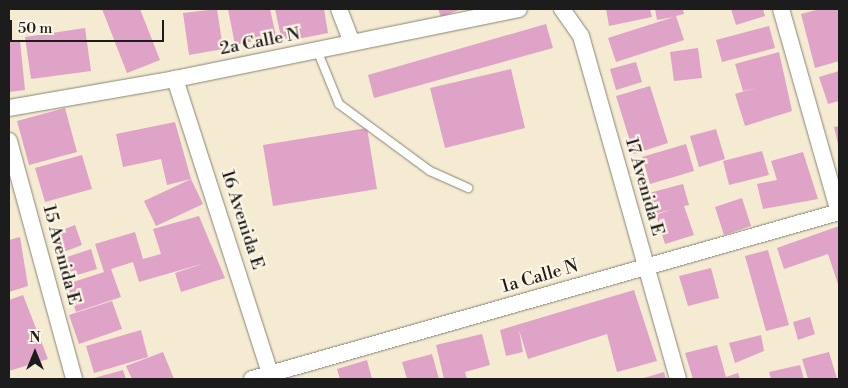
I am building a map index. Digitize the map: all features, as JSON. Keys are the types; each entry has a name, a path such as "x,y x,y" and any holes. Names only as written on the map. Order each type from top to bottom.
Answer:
{"street":[{"path":"339,9 352,43"},
{"name":"2a Calle N","path":"9,108 175,79 519,9"},
{"name":"17 Avenida E","path":"562,9 581,36 678,379"},
{"path":"781,9 839,212"},
{"name":"16 Avenida E","path":"175,79 270,374"},
{"name":"15 Avenida E","path":"9,141 74,379"},
{"name":"1a Calle N","path":"252,379 646,269 839,212"}],"lane":[{"path":"317,50 339,104 430,171 468,188"}],"building":[{"path":"102,9 140,9 160,60 127,73"},
{"path":"217,9 223,49 189,55 183,13"},
{"path":"228,9 270,9 276,36 235,45"},
{"path":"275,9 324,9 328,33 282,42"},
{"path":"438,9 461,9 441,17"},
{"path":"606,9 650,9 652,17 609,26"},
{"path":"655,9 683,9 684,14 676,16 684,40 616,62 608,38 674,17 657,20"},
{"path":"731,9 763,9 765,16 736,25"},
{"path":"820,9 839,9 839,61 815,68 801,14"},
{"path":"546,24 553,48 374,98 368,75"},
{"path":"769,26 775,48 722,62 716,40"},
{"path":"85,28 91,71 31,79 25,37"},
{"path":"20,41 25,90 9,92 9,42"},
{"path":"698,48 702,78 674,81 670,52"},
{"path":"779,52 792,111 745,126 735,94 758,87 743,91 735,64"},
{"path":"636,62 642,82 616,90 610,69"},
{"path":"511,69 525,128 445,148 430,88"},
{"path":"839,71 839,101 828,104 819,77"},
{"path":"650,86 668,143 634,154 616,96"},
{"path":"65,108 77,152 29,165 17,121"},
{"path":"175,122 191,179 167,185 161,159 123,167 116,134"},
{"path":"839,126 839,144 838,144 834,127"},
{"path":"367,128 377,189 273,206 263,145"},
{"path":"716,129 725,159 699,167 690,136"},
{"path":"686,144 694,171 650,184 642,157"},
{"path":"762,151 769,175 729,185 723,161"},
{"path":"803,152 818,199 763,209 757,184 777,180 771,161"},
{"path":"82,155 92,189 45,202 35,168"},
{"path":"191,179 203,204 156,226 144,201"},
{"path":"683,184 689,205 684,206 694,235 665,244 656,215 672,209 655,214 649,193"},
{"path":"742,198 751,226 724,235 715,207"},
{"path":"199,216 225,278 181,292 175,273 205,263 139,282 133,262 111,269 121,297 76,312 67,284 104,272 95,244 135,232 143,259 161,254 153,229"},
{"path":"75,225 82,245 61,253 54,233"},
{"path":"839,226 839,287 828,254 784,269 777,248"},
{"path":"20,237 28,286 9,292 9,240"},
{"path":"91,249 97,269 64,279 58,260"},
{"path":"768,250 789,325 766,331 745,256"},
{"path":"711,268 719,298 688,306 679,276"},
{"path":"634,290 657,361 617,372 607,334 528,359 519,330 523,352 506,356 500,330"},
{"path":"23,295 48,359 9,371 9,300"},
{"path":"112,301 122,329 79,344 69,315"},
{"path":"810,317 815,334 798,340 793,322"},
{"path":"141,330 148,357 94,373 86,346"},
{"path":"482,334 490,365 465,372 467,379 444,379 436,345"},
{"path":"761,335 764,351 735,363 729,343"},
{"path":"717,345 726,377 738,373 740,379 693,379 685,353"},
{"path":"163,352 174,379 132,379 126,366"},
{"path":"829,352 837,379 808,379 802,359"},
{"path":"432,354 439,379 407,379 402,362"},
{"path":"367,360 372,379 340,379 337,369"},
{"path":"800,365 804,379 771,379 769,372"},
{"path":"123,370 126,379 94,379 94,378"},
{"path":"664,372 666,379 644,378"}]}
